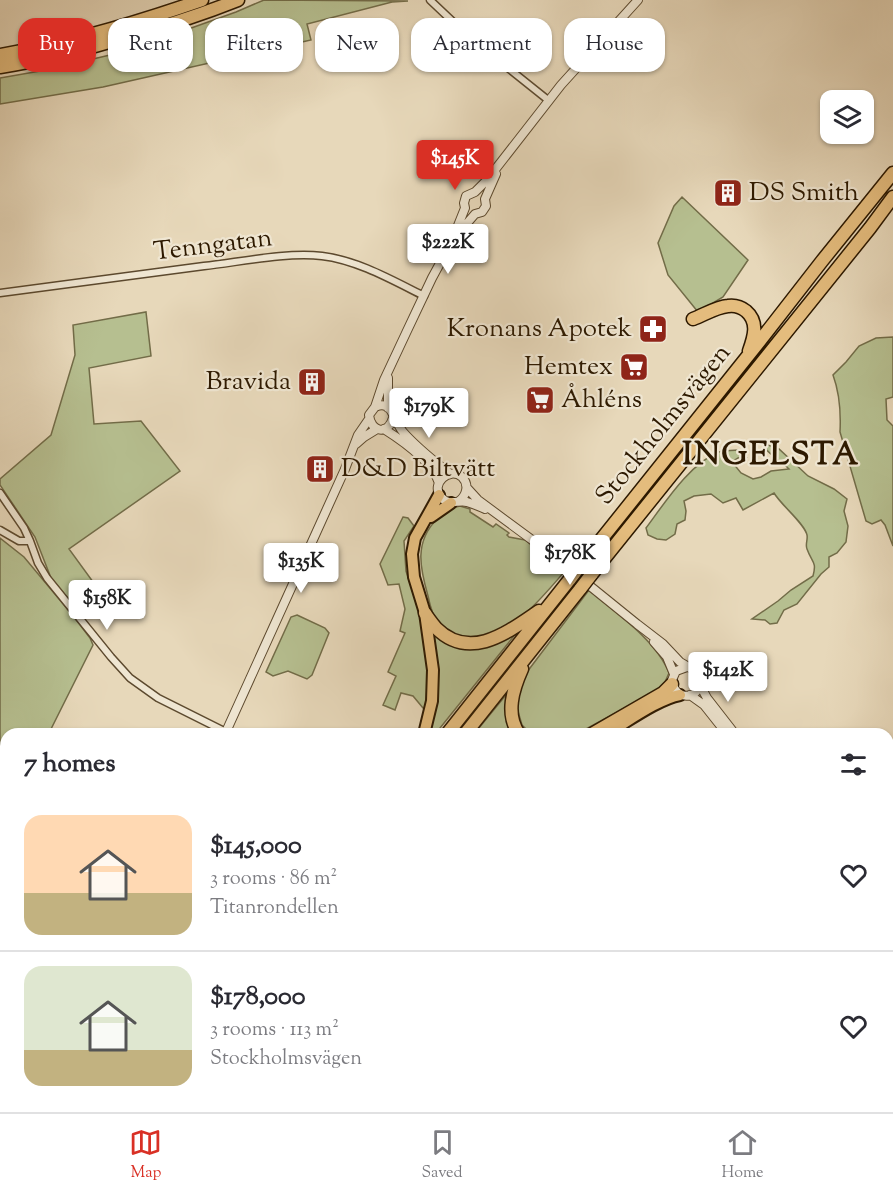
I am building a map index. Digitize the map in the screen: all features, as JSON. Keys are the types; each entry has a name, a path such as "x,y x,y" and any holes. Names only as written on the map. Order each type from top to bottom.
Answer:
{"highway":[{"path":"0,55 97,34 202,0"},
{"path":"0,68 98,45 160,27 238,0"},
{"name":"Stockholmsvägen","path":"452,728 893,173"},
{"name":"Stockholmsvägen","path":"470,728 893,198"},
{"path":"693,319 728,306 745,310 755,328 746,358"},
{"path":"425,728 432,701 434,670 425,612 414,577 412,554 415,538 439,495"},
{"path":"424,524 438,511 455,502"},
{"path":"425,612 435,627 455,641 477,643 496,639 552,602"},
{"path":"516,728 513,721 512,699 515,685 529,653"},
{"path":"602,728 663,693 673,679"},
{"path":"616,728 672,697 685,695"}],"street":[{"path":"430,0 468,36 548,100"},
{"path":"227,728 355,445 357,435 375,407 424,296 451,243 465,208 466,196 475,192 502,162 548,100 638,0"},
{"path":"451,243 486,206 485,199 490,184 502,162"},
{"path":"475,192 481,194 485,199"},
{"path":"465,208 469,213 476,214"},
{"name":"Tenngatan","path":"0,293 228,263 322,256 369,270 424,296"},
{"path":"388,374 388,408"},
{"path":"375,407 380,405 388,408 400,429 411,441 450,474"},
{"path":"355,445 364,437 390,425 393,418"},
{"path":"369,419 373,427 398,438 429,464 439,483"},
{"path":"497,514 470,503 443,499 439,495 439,483 444,476 458,475 475,497 543,548 653,635 680,662 694,669 700,678 700,685 698,690 685,695"},
{"path":"455,502 464,496 467,488"},
{"path":"0,493 24,528 38,563 47,578 116,663 149,693 215,728"},
{"path":"0,530 19,541 30,542"},
{"path":"637,624 670,662 674,690 704,705 722,728"},
{"path":"673,679 680,669 687,667"},
{"path":"700,685 730,728"}],"green space":[{"path":"264,0 408,1 392,2 330,18 315,18 315,22 307,24 311,40 303,42 303,18 219,18"},
{"path":"205,23 205,64 193,67 193,27"},
{"path":"108,55 108,72 169,72 103,87 0,104 0,78 34,72 96,72 96,58"},
{"path":"682,197 748,260 723,297 698,312 668,275 658,243 674,206"},
{"path":"146,312 151,356 89,368 94,424 141,421 180,471 69,549 96,586 85,601 85,609 81,614 51,578 35,537 0,485 0,479 51,435 75,355 73,325"},
{"path":"893,337 893,397 886,399 887,420 893,426 893,546 881,520 872,524 866,521 840,432 840,403 833,375 859,346 876,338"},
{"path":"768,445 779,449 808,476 834,489 847,499 844,511 848,526 846,542 837,553 829,557 829,567 797,604 784,610 777,623 770,624 765,620 752,619 813,576 814,567 806,547 805,531 774,493 743,510 736,498 723,503 711,494 694,496 684,501 685,520 677,524 675,534 666,540 648,535 646,528 669,496 688,475 708,457 719,452 738,450 746,457 732,462 741,473 753,479 771,471 789,469 764,447"},
{"path":"460,506 470,509 470,512 493,527 496,524 509,533 507,535 509,537 525,540 565,571 523,615 503,629 486,636 458,635 440,626 432,612 421,565 422,546 430,528 437,519"},
{"path":"403,517 408,518 414,526 404,541 406,571 421,617 430,673 427,708 423,708 413,696 401,693 395,710 383,705 396,676 388,672 405,633 400,631 405,609 399,584 388,585 380,564"},
{"path":"0,538 24,557 74,617 93,645 52,728 0,728"},
{"path":"589,590 645,638 655,649 669,673 658,690 588,728 525,728 517,708 517,691 527,672"},
{"path":"297,615 325,628 329,633 312,675 307,679 288,671 273,676 266,672 291,617"},
{"path":"522,626 440,728 430,728 437,698 438,666 431,628 453,644"},
{"path":"510,690 507,707 509,728 479,728"}],"place":[{"name":"DS Smith","path":"728,193"},
{"name":"Kronans Apotek","path":"653,329"},
{"name":"Hemtex","path":"634,367"},
{"name":"Bravida","path":"312,382"},
{"name":"Åhléns","path":"540,400"},
{"name":"D&D Biltvätt","path":"320,469"}],"district":[{"name":"INGELSTA","path":"771,456"}]}
